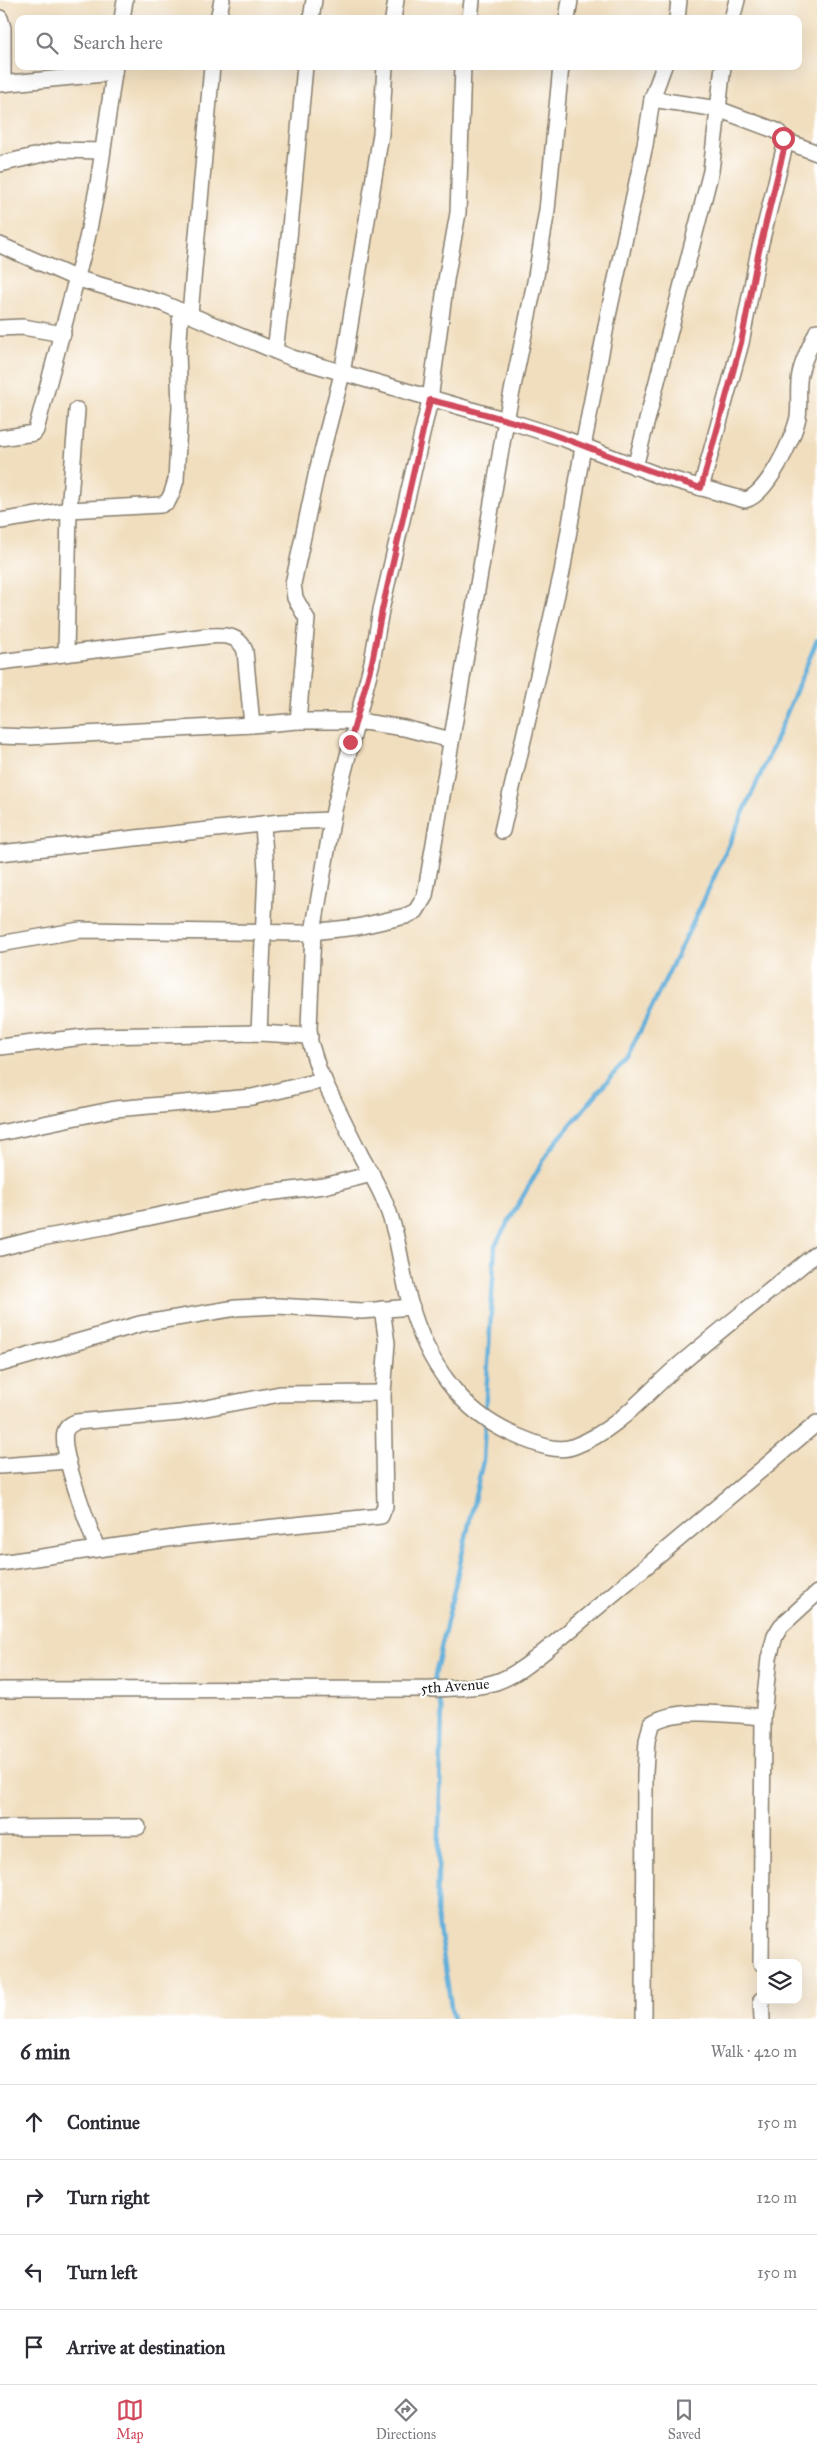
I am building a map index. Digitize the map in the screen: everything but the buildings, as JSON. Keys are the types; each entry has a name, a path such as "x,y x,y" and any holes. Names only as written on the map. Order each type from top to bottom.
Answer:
{"street":[{"path":"123,15 125,0"},
{"path":"219,15 222,0"},
{"path":"312,15 314,0"},
{"path":"394,15 396,0"},
{"path":"470,15 472,0"},
{"path":"568,15 570,0"},
{"path":"677,15 679,0"},
{"path":"733,15 736,0"},
{"path":"0,18 3,28 1,83 114,70 87,239 63,334 34,433 0,438"},
{"path":"0,521 69,510 161,505 168,501 172,493 179,447 178,352 186,312 212,70"},
{"path":"275,350 289,238 305,70"},
{"path":"298,720 307,619 295,598 293,584 342,374 381,134 385,70"},
{"path":"463,70 458,213 446,280 430,400 372,662 332,820 313,932 310,1036 318,1068 387,1206 396,1236 412,1307 422,1338 435,1365 449,1385 477,1412 497,1428 527,1440 557,1448 569,1449 613,1426 671,1372 817,1252"},
{"path":"0,944 80,930 313,932 357,927 406,916 421,905 452,740 506,420 535,282 545,219 561,70"},
{"path":"502,831 562,572 582,446 645,145 652,99 663,70"},
{"path":"635,467 711,171 723,70"},
{"path":"652,99 718,109 777,131 786,141 817,154"},
{"path":"701,488 741,343 758,255 786,141"},
{"path":"0,164 60,150 102,151"},
{"path":"0,245 76,278 148,297 275,350 342,374 506,420 582,446 635,467 744,500 754,496 763,486 795,429 798,413 800,375 817,331"},
{"path":"0,328 23,327 63,334"},
{"path":"66,653 69,510 77,410"},
{"path":"0,662 208,636 231,636 243,645 245,651 252,725"},
{"path":"0,736 29,737 252,725 298,720 357,721 404,728 452,740"},
{"path":"0,853 264,824 332,820"},
{"path":"259,1033 266,871 264,824"},
{"path":"0,1047 92,1036 259,1033 310,1036"},
{"path":"0,1133 114,1109 195,1100 252,1097 324,1080"},
{"path":"0,1248 35,1239 109,1226 259,1194 324,1186 372,1174"},
{"path":"0,1364 140,1324 236,1308 277,1306 331,1310 412,1307"},
{"path":"0,1563 188,1536 378,1518 382,1516 385,1506 383,1393 387,1343 382,1309"},
{"path":"98,1549 68,1461 65,1435 70,1425 76,1422 180,1413 280,1394 383,1393"},
{"name":"5th Avenue","path":"0,1690 396,1689 478,1687 497,1683 517,1673 817,1423"},
{"path":"0,1466 68,1461"},
{"path":"761,1959 763,1716 769,1658 775,1636 786,1619 817,1593"},
{"path":"644,2019 645,1772 647,1742 651,1724 664,1717 679,1714 763,1716"},
{"path":"0,1828 138,1827"},
{"path":"762,2004 762,2019"}],"waterway":[{"path":"485,1414 495,1245 550,1149 627,1058 702,904 772,749 817,640"},
{"path":"453,2019 437,1915 442,1711 434,1680 483,1461 485,1422"}],"route":[{"path":"350,742 372,662 430,400 565,439 615,460 701,488 741,343 758,255 781,154 786,141 783,138"}]}
